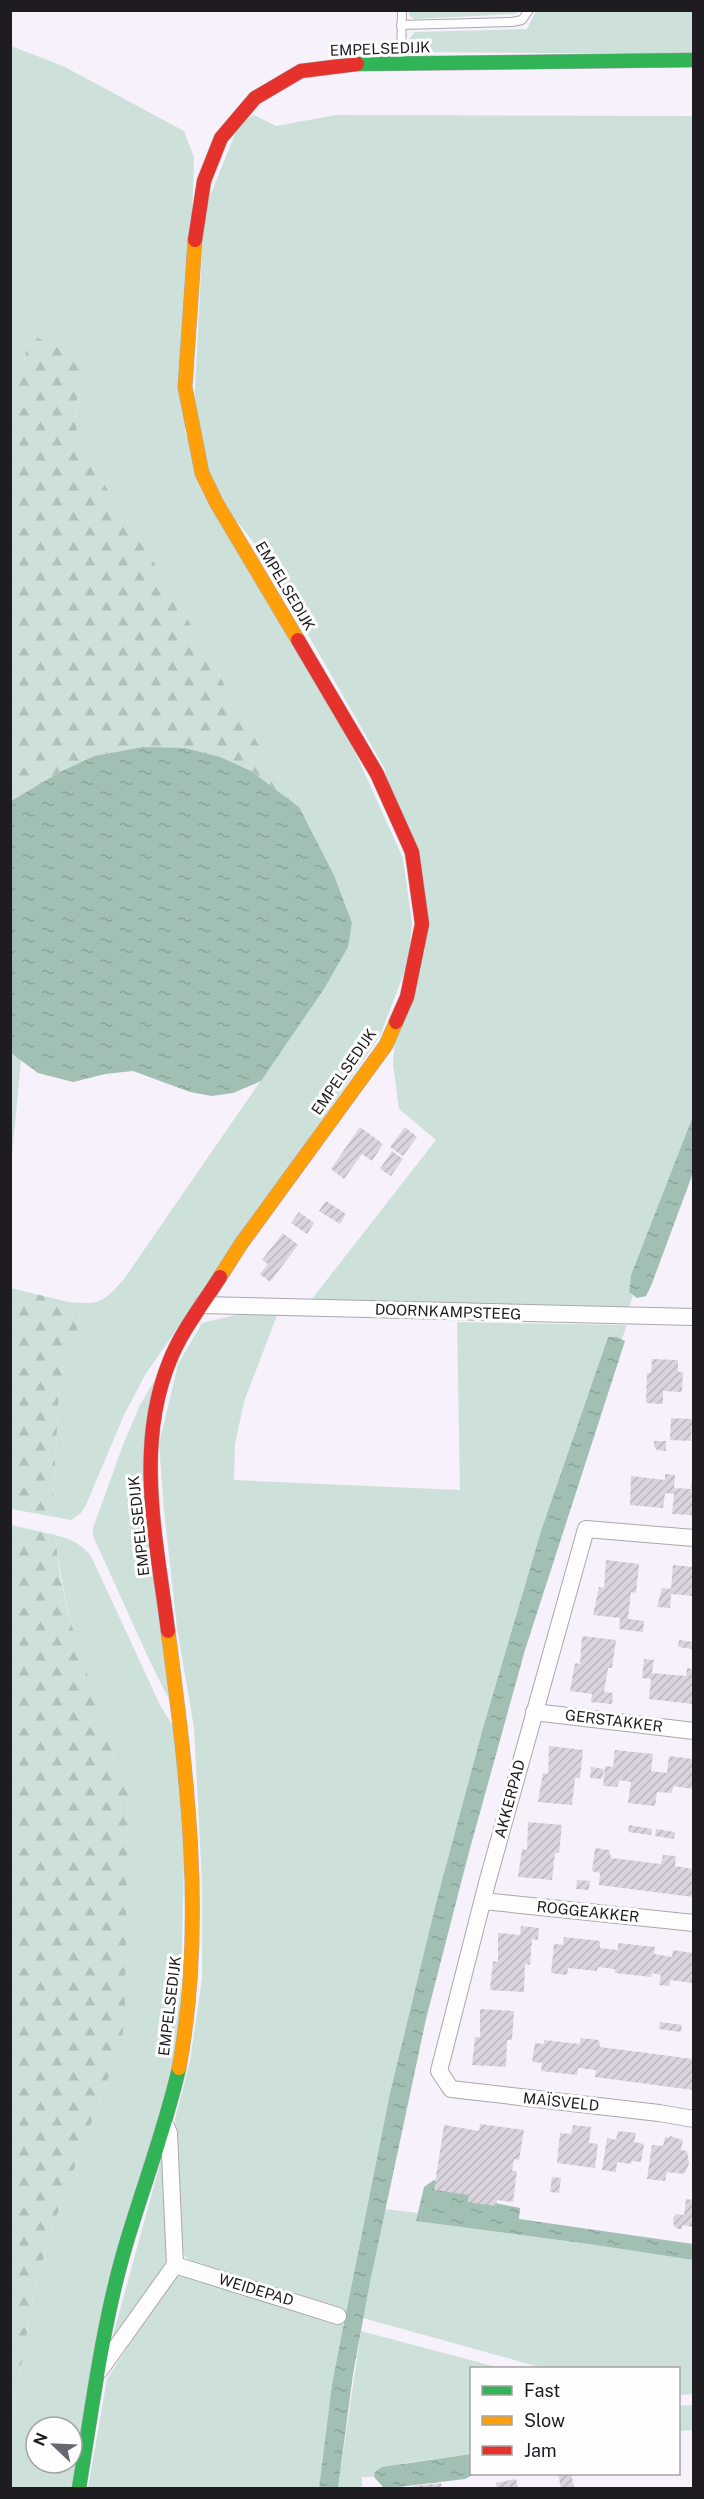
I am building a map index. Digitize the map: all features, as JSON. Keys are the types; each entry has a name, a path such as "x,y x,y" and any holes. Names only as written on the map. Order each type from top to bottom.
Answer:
{"street":[{"name":"EMPELSEDIJK","path":"79,2488 108,2317 124,2252 177,2082 193,1954 192,1842 182,1732 152,1504 149,1444 156,1405 169,1360 202,1305 241,1244 386,1045 407,998 422,924 412,852 377,774 216,502 202,473 185,387 198,216 204,181 221,138 255,98 301,71 349,64 693,60"},
{"name":"DOORNKAMPSTEEG","path":"202,1305 693,1317"},
{"name":"AKKERPAD","path":"439,2071 534,1712 586,1528 693,1538"},
{"name":"GERSTAKKER","path":"534,1712 693,1731"},
{"name":"ROGGEAKKER","path":"483,1901 693,1923"},
{"name":"MAÏSVELD","path":"439,2071 451,2089 693,2119"},
{"path":"98,2373 175,2265 169,2133 165,2122"},
{"name":"WEIDEPAD","path":"175,2265 338,2316"}],"lane":[{"path":"401,63 402,10"},
{"path":"401,25 512,22 522,20 529,10"}],"green space":[{"path":"409,10 521,11 514,14 414,19 409,15"},
{"path":"536,11 693,11 693,54 414,52 409,39 415,32 527,29"},
{"path":"11,46 63,66 184,131 194,157 185,433 355,752 403,858 412,923 409,960 380,1036 145,1375 124,1415 86,1505 81,1513 71,1520 55,1517 53,1504 59,1391 65,1359 76,1336 80,1311 69,1302 100,1301 124,1279 324,989 352,923 334,875 299,807 274,772 166,581 78,443 75,410 83,360 30,334 11,423"},
{"path":"254,115 276,126 336,115 693,116 693,1116 631,1275 629,1292 633,1296 627,1313 308,1304 436,1140 399,1109 393,1064 395,1037 425,950 385,769 259,549 235,519 211,479 194,408 204,211 239,124"},
{"path":"30,334 84,360 75,410 78,443 166,581 274,772 299,807 251,771 143,747 94,756 60,772 11,801 10,423"},
{"path":"11,1053 21,1060 11,1166"},
{"path":"10,1288 69,1302 80,1311 76,1337 65,1359 59,1391 53,1504 55,1517 11,1509"},
{"path":"236,1315 277,1315 244,1402 235,1444 234,1480 460,1490 457,1322 627,1325 622,1339 608,1337 541,1531 483,1728 437,1899 390,2093 346,2313 198,2266 184,2256 182,2245 175,2119 190,2061 202,1979 202,1883 194,1728 177,1628 159,1444 178,1364 202,1323"},
{"path":"154,1381 169,1700 93,1536 93,1528 123,1445 140,1405"},
{"path":"11,1525 55,1535 60,1576 69,1617 113,1754 128,1789 125,2007 122,2041 52,2228 35,2288 11,2424"},
{"path":"55,1535 75,1542 91,1556 161,1707 175,1729 185,1820 180,2029 84,2445 84,2415 24,2415 24,2475 77,2475 74,2488 11,2488 11,2424 35,2288 52,2228 122,2041 128,1789 92,1696 73,1633"},
{"path":"164,2149 167,2259 109,2350"},
{"path":"384,2209 418,2213 416,2221 693,2260 693,2394 680,2395 680,2367 539,2367 363,2318"},
{"path":"178,2276 190,2277 344,2325 332,2384 319,2488 88,2488 107,2379 169,2283"},
{"path":"361,2331 496,2367 470,2367 470,2454 405,2463 375,2472 374,2477 362,2477 362,2488 338,2488"},
{"path":"693,2405 693,2430 680,2431 680,2406"}],"water":[{"path":"143,747 185,748 220,757 251,771 299,807 334,875 352,923 348,947 324,989 261,1081 233,1093 212,1096 190,1092 133,1071 105,1074 73,1082 38,1073 11,1053 11,801 60,772 94,756"},
{"path":"693,1116 693,1173 651,1286 646,1296 637,1298 629,1292 631,1275"},
{"path":"608,1337 617,1337 625,1341 525,1650 426,2019 370,2282 353,2374 338,2488 319,2488 332,2384 390,2093 437,1899 483,1728 541,1531"},
{"path":"434,2180 470,2188 469,2198 520,2208 519,2219 693,2244 693,2260 416,2221 424,2187"},
{"path":"470,2454 470,2475 472,2475 465,2479 390,2488 383,2487 374,2477 375,2472 382,2467"}],"building":[{"path":"360,1127 383,1144 372,1161 362,1154 344,1179 331,1169"},
{"path":"405,1127 417,1137 403,1156 390,1147"},
{"path":"392,1151 403,1159 391,1176 380,1169"},
{"path":"326,1201 346,1214 340,1224 319,1211"},
{"path":"299,1212 314,1223 307,1234 291,1223"},
{"path":"283,1233 298,1245 270,1282 260,1274 268,1264 262,1260"},
{"path":"652,1359 678,1360 678,1372 683,1372 682,1392 663,1391 663,1404 646,1403 647,1373 651,1373"},
{"path":"671,1418 692,1419 691,1441 670,1440"},
{"path":"654,1441 666,1441 666,1451 657,1450"},
{"path":"665,1474 675,1475 674,1488 691,1489 693,1478 693,1515 672,1514 674,1494 665,1493 663,1508 630,1505 631,1476 665,1480"},
{"path":"606,1560 639,1564 636,1593 631,1592 628,1619 644,1621 643,1632 619,1629 620,1618 593,1615 599,1587 604,1588"},
{"path":"673,1565 693,1567 693,1596 671,1594 670,1608 657,1607 662,1588 671,1589"},
{"path":"582,1636 616,1640 612,1668 608,1668 604,1692 613,1693 612,1704 591,1702 592,1694 570,1691 575,1663 580,1664"},
{"path":"679,1640 693,1642 693,1649 678,1647"},
{"path":"644,1659 654,1660 652,1673 686,1676 687,1668 693,1669 693,1704 649,1699 651,1679 642,1678"},
{"path":"549,1746 583,1750 580,1778 575,1778 572,1805 538,1802 543,1773 548,1774"},
{"path":"615,1750 653,1754 651,1771 667,1773 669,1756 693,1759 693,1789 674,1786 671,1793 657,1792 655,1806 628,1803 631,1782 620,1780 617,1787 603,1786 605,1766 613,1767"},
{"path":"591,1767 604,1769 602,1779 590,1778"},
{"path":"528,1822 562,1825 559,1853 555,1853 552,1880 518,1877 522,1849 527,1850"},
{"path":"629,1825 652,1829 651,1835 628,1832"},
{"path":"656,1829 675,1832 674,1839 655,1836"},
{"path":"595,1848 609,1850 611,1858 661,1864 663,1855 676,1856 675,1866 693,1869 693,1897 599,1885 600,1873 592,1871"},
{"path":"577,1880 590,1881 589,1890 576,1889"},
{"path":"521,1926 539,1928 538,1940 532,1939 530,1965 525,1964 524,1992 490,1990 493,1961 498,1962 498,1933 520,1935"},
{"path":"564,1937 600,1941 600,1948 618,1950 618,1943 655,1947 654,1954 672,1957 673,1950 693,1953 693,1983 670,1980 669,1986 659,1985 661,1975 652,1973 651,1977 615,1973 615,1969 598,1967 597,1971 568,1968 567,1975 551,1973 554,1944 563,1945"},
{"path":"480,2009 514,2011 512,2040 507,2040 506,2067 472,2065 475,2037 480,2037"},
{"path":"660,2022 682,2025 681,2032 659,2029"},
{"path":"581,2038 599,2040 600,2047 693,2059 693,2090 595,2077 596,2070 578,2068 577,2075 541,2071 542,2063 532,2062 535,2043 544,2044 544,2040 580,2044"},
{"path":"480,2124 524,2130 519,2160 514,2159 512,2171 517,2171 513,2202 497,2200 496,2206 468,2202 469,2195 434,2190 444,2125 479,2131"},
{"path":"573,2125 591,2127 589,2143 598,2144 595,2168 557,2163 560,2133 571,2134"},
{"path":"618,2131 636,2133 634,2142 644,2144 641,2162 632,2161 631,2164 617,2162 616,2172 602,2170 607,2138 616,2140"},
{"path":"670,2136 683,2140 681,2150 687,2151 689,2163 686,2171 684,2174 667,2172 665,2181 647,2179 652,2145 663,2146 665,2137"},
{"path":"552,2177 561,2178 559,2193 550,2192"},
{"path":"686,2199 693,2200 693,2227 682,2225 682,2229 678,2229 674,2226 673,2218 676,2214 684,2215"},
{"path":"558,2475 571,2475 574,2487 561,2488"},
{"path":"516,2479 518,2488 497,2488 496,2483"},
{"path":"441,2483 442,2488 413,2488 413,2486"}],"traffic: fast":[{"path":"357,64 694,60"},
{"path":"79,2488 98,2369 116,2280 179,2068"}],"traffic: slow":[{"path":"195,240 185,387 202,473 216,502 298,640"},
{"path":"220,1277 241,1244 386,1045 396,1022"},
{"path":"168,1631 182,1740 191,1849 191,1959 187,2014 179,2068"}],"traffic: jam":[{"path":"195,240 204,181 221,138 255,98 301,71 357,64"},
{"path":"298,640 377,774 412,852 422,924 407,997 396,1022"},
{"path":"168,1631 151,1495 153,1427 159,1393 170,1360 187,1328 220,1277"}]}
